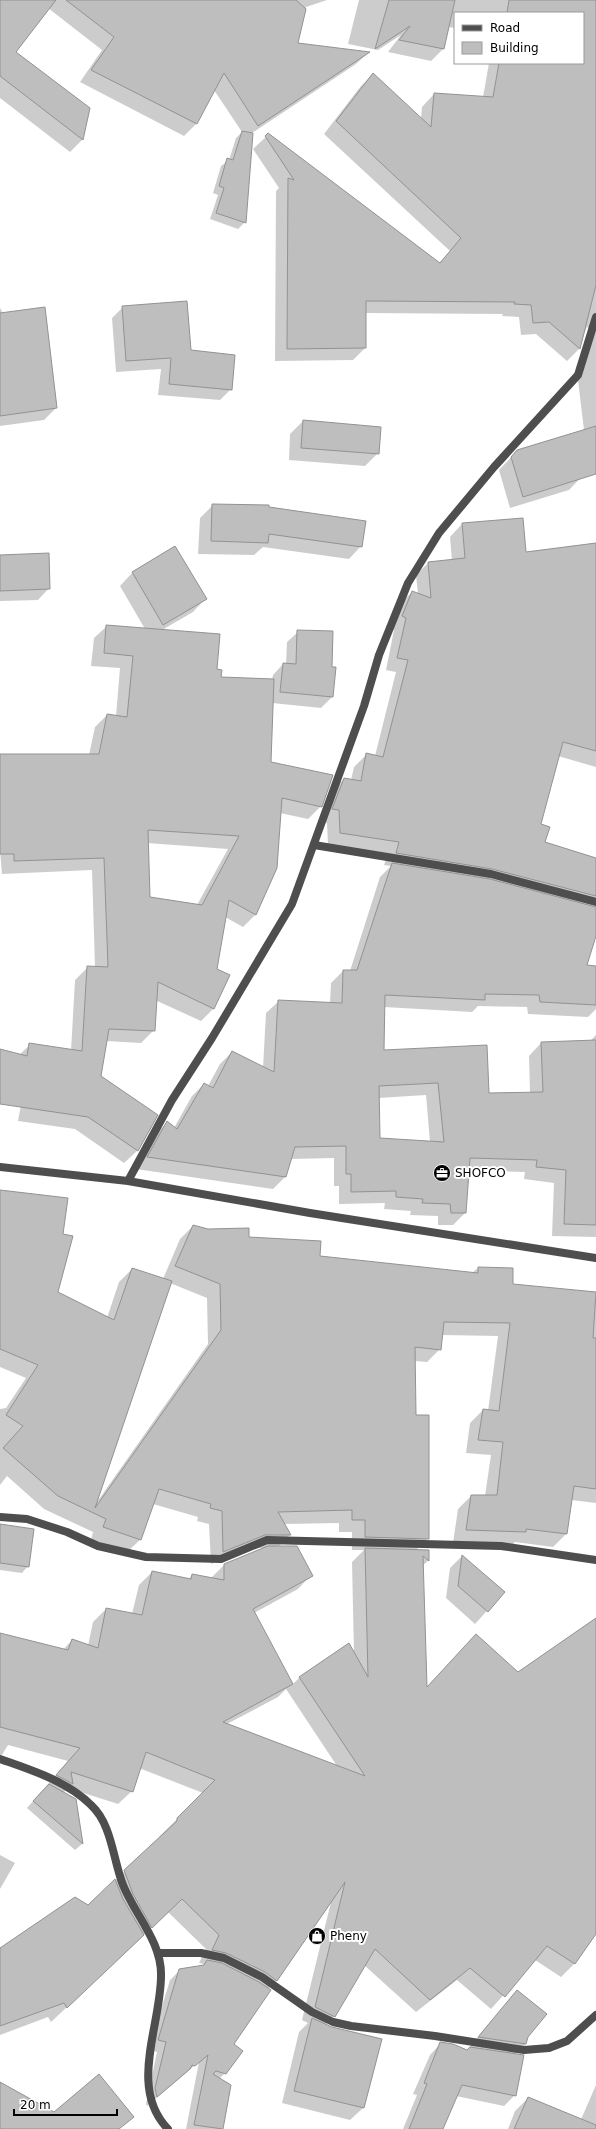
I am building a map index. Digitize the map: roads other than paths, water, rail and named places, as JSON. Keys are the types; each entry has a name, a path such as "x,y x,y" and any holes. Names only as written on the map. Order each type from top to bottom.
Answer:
{"street":[{"path":"128,1181 172,1100 212,1038 292,904 364,706 378,655 408,583 440,533 494,467 578,376 596,317"},
{"path":"314,845 491,874 596,902"},
{"path":"0,1167 128,1181 310,1213 596,1258"},
{"path":"0,1517 27,1519 67,1532 98,1546 146,1557 221,1559 267,1540 501,1546 596,1560"},
{"path":"0,1759 43,1775 71,1790 92,1805 104,1822 123,1885 159,1953 161,1974 160,1991 148,2072 150,2100 162,2123 168,2129"},
{"path":"159,1953 200,1953 224,1958 262,1977 312,2012 333,2022 351,2026 435,2036 524,2050 549,2048 567,2040 596,2015"}],"place":[{"name":"SHOFCO","path":"442,1173"},
{"name":"Pheny","path":"317,1936"}]}
